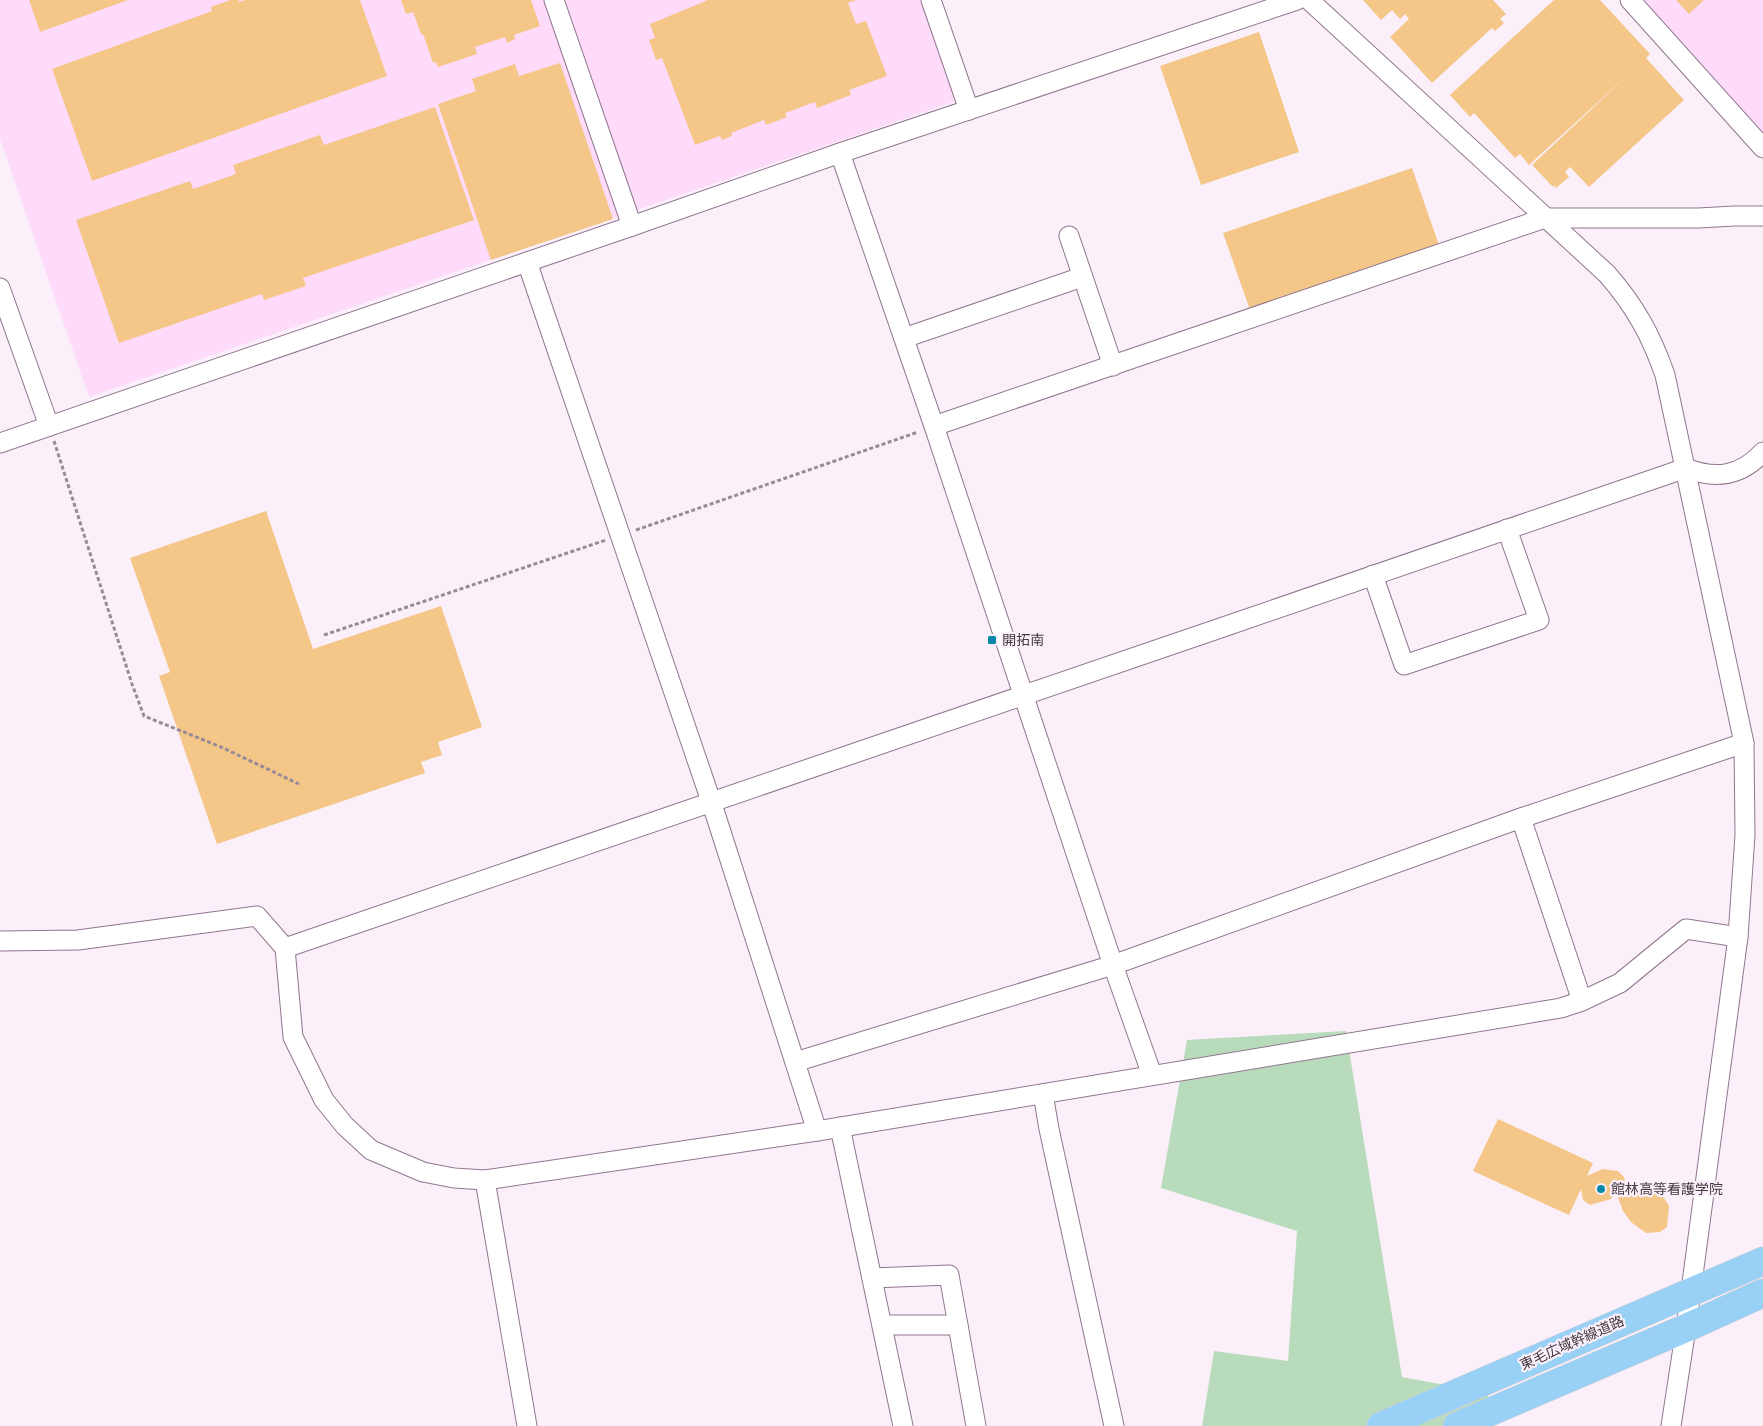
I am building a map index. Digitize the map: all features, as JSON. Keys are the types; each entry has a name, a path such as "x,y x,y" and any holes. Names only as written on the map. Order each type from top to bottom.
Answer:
{"highway":[{"name":"東毛広域幹線道路","path":"1381,1426 1763,1261"},
{"path":"1457,1426 1763,1293"}],"street":[{"path":"554,0 632,226"},
{"path":"931,0 968,110"},
{"path":"0,443 840,153 1297,0"},
{"path":"1309,0 1607,274 1626,295 1641,319 1655,346 1665,375 1744,743 1744,835 1738,937 1686,1328 1671,1426"},
{"path":"1630,0 1763,148"},
{"path":"840,153 934,426 1113,965 1152,1075"},
{"path":"934,426 1545,218 1763,216"},
{"path":"1069,236 1113,366"},
{"path":"527,262 712,804 816,1131"},
{"path":"904,338 1082,277"},
{"path":"0,288 49,426"},
{"path":"285,948 712,804 1686,468 1700,474 1717,475 1737,472 1756,460 1763,452"},
{"path":"1373,575 1404,665 1539,620 1507,529"},
{"path":"795,1062 1113,965 1521,818 1744,743"},
{"path":"1521,818 1582,1001"},
{"path":"0,941 78,940 256,916 285,948 293,1037 324,1100 345,1126 371,1150 423,1172 454,1178 485,1180 816,1131 1561,1008 1582,1001 1620,983 1686,928 1738,937"},
{"path":"1043,1094 1114,1426"},
{"path":"840,1127 903,1426"},
{"path":"485,1180 526,1426"},
{"path":"872,1278 949,1275 976,1426"},
{"path":"882,1325 958,1325"}],"path":[{"path":"49,426 144,716 222,747 300,784"}],"shaded area":[{"path":"0,0 925,0 959,100 89,397 0,139"},
{"path":"1641,0 1763,0 1763,134"}],"green space":[{"path":"1346,1031 1402,1377 1488,1393 1491,1426 1202,1426 1214,1351 1288,1361 1297,1231 1161,1188 1187,1040"}],"building":[{"path":"29,0 128,0 40,32"},
{"path":"230,0 239,0 239,2 245,0 360,0 387,76 92,181 52,69 212,11 211,7"},
{"path":"401,0 531,0 540,26 514,35 515,39 507,43 505,37 475,47 477,54 438,67 436,62 433,63 413,12 406,14"},
{"path":"708,0 856,0 848,3 856,24 866,21 887,76 849,90 851,95 817,108 815,102 785,113 787,117 766,125 764,120 731,133 732,136 722,140 720,136 695,145 662,58 656,60 649,40 655,38 650,24"},
{"path":"1363,0 1493,0 1506,14 1500,19 1504,23 1495,31 1492,28 1432,83 1390,37 1409,19 1405,14 1400,19 1392,10 1381,20"},
{"path":"1554,0 1600,0 1650,54 1646,58 1684,100 1589,187 1570,167 1565,172 1569,177 1556,188 1554,185 1553,187 1532,165 1630,73 1529,165 1520,154 1515,158 1474,113 1470,117 1450,95"},
{"path":"1676,0 1704,0 1689,14"},
{"path":"1259,32 1299,152 1201,185 1160,66"},
{"path":"560,63 613,219 491,260 438,104 476,91 472,79 515,64 519,76"},
{"path":"435,107 474,220 303,278 306,286 264,300 262,294 119,343 76,220 190,181 193,189 236,174 233,165 320,135 324,145"},
{"path":"1412,168 1439,245 1250,310 1223,233"},
{"path":"266,511 313,649 441,606 482,727 438,742 442,755 421,762 425,773 217,844 159,676 170,672 130,558"},
{"path":"1498,1119 1593,1163 1587,1176 1602,1169 1618,1171 1624,1177 1626,1185 1636,1183 1650,1186 1661,1193 1669,1206 1667,1227 1660,1232 1646,1233 1631,1222 1623,1211 1616,1192 1611,1199 1590,1205 1583,1200 1581,1189 1569,1215 1473,1171"}],"place":[{"name":"開拓南","path":"992,640"},
{"name":"館林高等看護学院","path":"1601,1189"}]}
